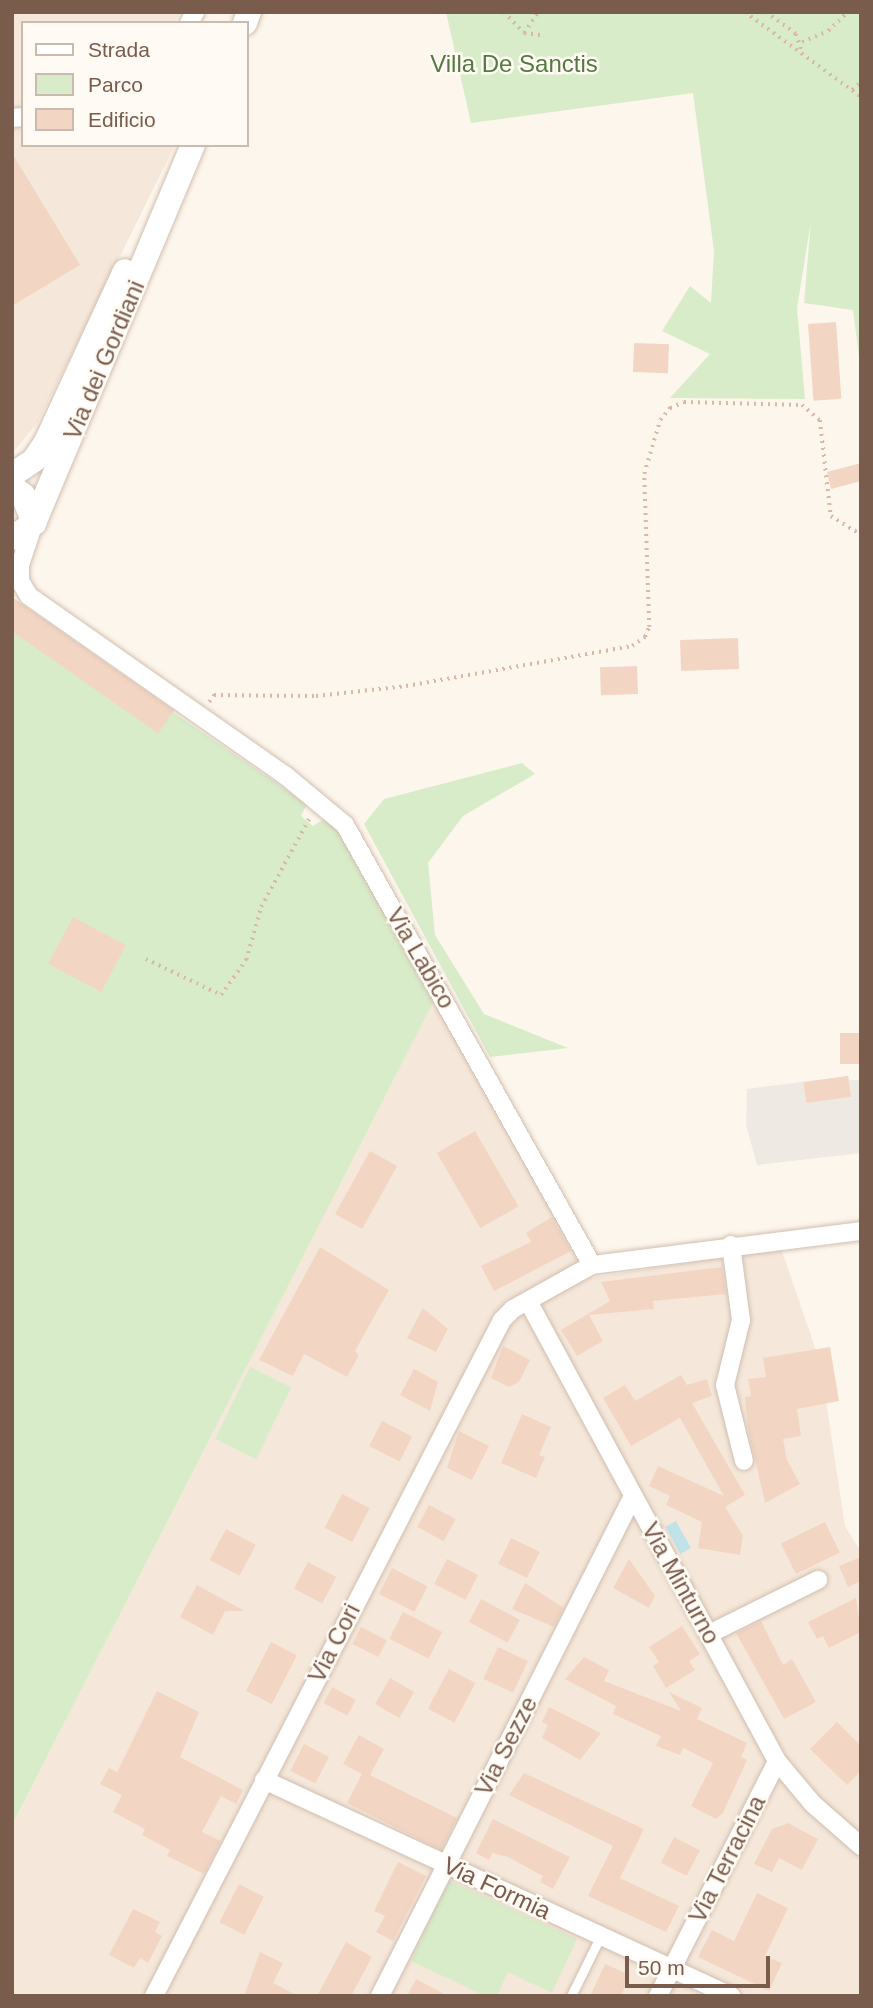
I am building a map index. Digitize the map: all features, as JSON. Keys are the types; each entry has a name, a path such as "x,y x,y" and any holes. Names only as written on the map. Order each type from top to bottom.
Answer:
{"street":[{"name":"Via dei Gordiani","path":"34,523 192,147"},
{"name":"Via dei Gordiani","path":"12,475 34,460 46,442 130,263 170,195"},
{"path":"12,487 23,495 34,523 12,538"},
{"name":"Via Labico","path":"34,523 20,565 25,592 199,715 321,804 345,825 592,1265"},
{"path":"592,1265 731,1245 861,1231"},
{"path":"731,1245 741,1320 724,1385 744,1461"},
{"name":"Via Cori","path":"154,1996 502,1320 528,1301 592,1265"},
{"name":"Via Minturno","path":"528,1301 776,1760 821,1812 861,1846"},
{"name":"Via Sezze","path":"380,1996 633,1496"},
{"path":"709,1633 818,1580"},
{"name":"Via Terracina","path":"658,1996 776,1760"},
{"name":"Via Formia","path":"264,1780 731,1996"}],"lane":[{"path":"571,1996 601,1935"}],"path":[{"path":"504,12 524,33 541,35"},
{"path":"524,33 538,12"},
{"path":"745,12 861,97"},
{"path":"766,12 802,43 803,54"},
{"path":"802,43 828,31 848,12"},
{"path":"852,90 861,82"},
{"path":"199,715 214,695 316,695 406,686 632,646 645,637 649,627 644,474 660,420 670,408 684,402 803,405 820,420 831,516 861,535"},
{"path":"146,959 221,995 246,960 261,906 321,804"}],"shaded area":[{"path":"12,12 180,12 175,21 21,21 21,147 174,147 38,422 12,454"},
{"path":"435,999 590,1278 781,1248 820,1362 845,1526 861,1552 861,1996 12,1996 12,1825"},
{"path":"848,1076 849,1080 861,1080 861,1153 757,1165 746,1125 747,1089"}],"green space":[{"name":"Villa De Sanctis","path":"446,12 861,12 861,372 853,310 804,303 811,221 797,308 805,399 670,398 710,354 662,331 690,286 711,303 714,251 693,93 471,123"},
{"path":"12,602 307,804 301,816 313,826 324,819 344,836 435,999 12,1825"},
{"path":"522,763 535,774 463,816 428,863 435,935 484,1014 568,1048 490,1057 364,824 384,799"},
{"path":"250,1367 291,1387 256,1459 215,1439"},
{"path":"448,1880 577,1939 552,1993 508,1972 497,1996 485,1996 411,1961"}],"water":[{"path":"676,1521 691,1548 681,1554 666,1527"}],"building":[{"path":"12,153 80,265 12,306"},
{"path":"836,322 841,399 813,401 808,324"},
{"path":"634,343 669,344 668,373 633,372"},
{"path":"861,463 861,481 831,489 827,472"},
{"path":"12,597 174,711 158,734 12,631"},
{"path":"738,638 739,669 681,671 680,640"},
{"path":"637,666 638,694 601,695 600,667"},
{"path":"73,917 126,945 101,992 48,964"},
{"path":"840,1033 861,1033 861,1064 840,1064"},
{"path":"848,1076 851,1097 806,1103 803,1082"},
{"path":"475,1131 518,1206 480,1228 437,1153"},
{"path":"370,1151 397,1166 362,1229 335,1214"},
{"path":"552,1217 571,1251 494,1291 481,1266 531,1242 526,1233"},
{"path":"320,1247 389,1290 355,1351 359,1355 347,1377 304,1354 293,1376 259,1360"},
{"path":"722,1267 726,1294 653,1301 654,1309 589,1315 603,1341 577,1356 561,1330 610,1301 601,1282"},
{"path":"423,1308 448,1329 436,1352 407,1338"},
{"path":"503,1346 530,1360 519,1382 509,1387 491,1378"},
{"path":"830,1347 839,1401 797,1409 801,1436 783,1439 787,1460 800,1484 765,1503 748,1428 745,1397 751,1396 748,1379 766,1377 763,1358"},
{"path":"414,1369 438,1382 430,1411 400,1395"},
{"path":"681,1375 687,1385 707,1379 712,1396 692,1403 745,1495 725,1507 743,1536 740,1555 698,1548 702,1522 666,1505 670,1496 649,1486 658,1466 724,1496 680,1418 631,1446 603,1398 625,1385 635,1401"},
{"path":"522,1414 551,1427 539,1455 545,1457 536,1478 501,1463"},
{"path":"382,1421 412,1436 400,1461 369,1446"},
{"path":"459,1431 489,1446 472,1480 447,1468"},
{"path":"342,1494 370,1508 352,1542 325,1528"},
{"path":"429,1505 455,1519 444,1541 417,1527"},
{"path":"825,1522 840,1553 796,1574 781,1543"},
{"path":"226,1529 256,1545 240,1576 210,1560"},
{"path":"511,1538 540,1552 527,1578 498,1564"},
{"path":"861,1557 861,1581 848,1587 839,1566"},
{"path":"447,1559 478,1575 465,1600 434,1584"},
{"path":"629,1559 655,1596 649,1608 613,1588"},
{"path":"308,1562 336,1577 322,1604 294,1588"},
{"path":"392,1568 428,1586 414,1612 379,1594"},
{"path":"525,1583 564,1608 554,1627 512,1609"},
{"path":"197,1585 245,1611 225,1611 213,1635 180,1617"},
{"path":"856,1598 861,1632 829,1648 823,1636 817,1639 808,1622"},
{"path":"481,1599 520,1620 508,1643 469,1622"},
{"path":"403,1612 442,1632 429,1659 389,1639"},
{"path":"761,1621 783,1665 792,1659 816,1702 784,1719 736,1633"},
{"path":"682,1626 700,1654 689,1661 695,1670 666,1688 653,1666 659,1662 649,1647"},
{"path":"361,1627 387,1640 378,1657 352,1644"},
{"path":"271,1642 297,1655 272,1704 246,1691"},
{"path":"498,1647 528,1661 513,1693 483,1679"},
{"path":"584,1657 609,1670 604,1681 681,1711 669,1692 702,1708 697,1719 747,1743 741,1757 747,1760 723,1813 716,1819 691,1806 713,1763 683,1748 680,1755 656,1746 661,1736 613,1714 616,1706 565,1679"},
{"path":"449,1669 475,1683 454,1723 428,1709"},
{"path":"390,1678 414,1692 399,1718 375,1704"},
{"path":"332,1687 356,1700 347,1716 324,1703"},
{"path":"157,1691 199,1712 180,1757 243,1790 236,1804 221,1796 202,1832 221,1841 204,1874 167,1856 170,1850 142,1835 145,1829 113,1812 122,1795 100,1784 109,1768 117,1772"},
{"path":"549,1707 601,1733 580,1760 542,1738 548,1725 542,1722"},
{"path":"837,1722 861,1746 861,1771 847,1785 810,1749"},
{"path":"359,1735 384,1749 370,1775 457,1818 441,1850 347,1803 362,1774 343,1764"},
{"path":"304,1744 329,1757 315,1783 290,1771"},
{"path":"524,1773 644,1829 620,1878 679,1906 666,1932 588,1896 613,1846 509,1795"},
{"path":"493,1819 570,1857 553,1889 540,1882 543,1876 508,1857 492,1853 489,1860 476,1853"},
{"path":"788,1823 818,1839 802,1870 779,1858 772,1872 754,1864 772,1829"},
{"path":"674,1837 700,1850 687,1876 661,1863"},
{"path":"398,1862 426,1876 393,1941 376,1932 385,1916 374,1911"},
{"path":"239,1884 264,1897 244,1935 219,1922"},
{"path":"757,1893 788,1908 765,1956 782,1963 769,1991 698,1957 712,1930 734,1941"},
{"path":"133,1909 160,1922 155,1932 162,1936 148,1963 140,1958 134,1968 109,1955"},
{"path":"346,1942 372,1957 351,1996 317,1996"},
{"path":"260,1952 283,1963 273,1983 298,1996 244,1996"},
{"path":"605,1964 630,1975 621,1996 590,1996"},
{"path":"416,1979 448,1996 407,1996"}]}
